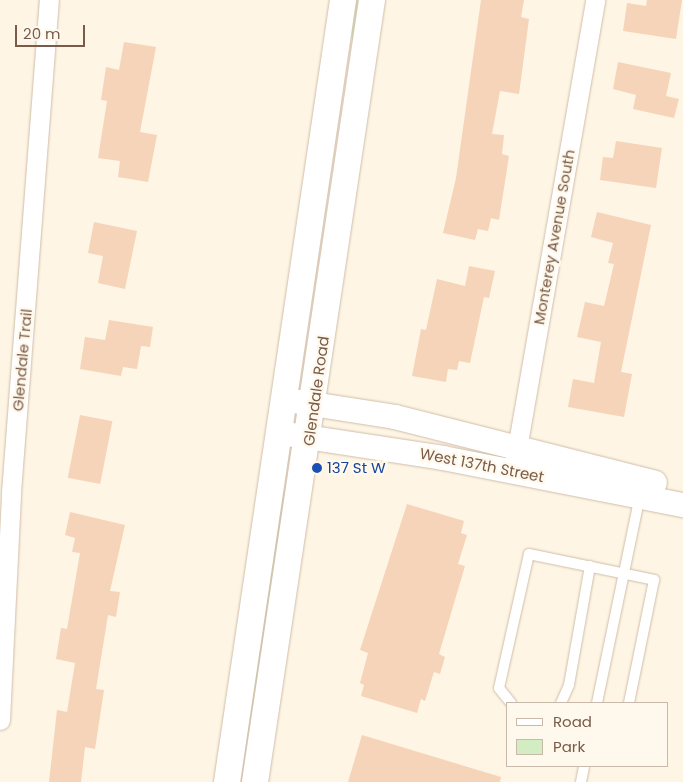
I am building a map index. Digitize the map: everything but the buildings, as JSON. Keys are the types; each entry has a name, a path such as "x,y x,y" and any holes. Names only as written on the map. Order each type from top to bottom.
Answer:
{"main road":[{"name":"Glendale Road","path":"227,782 343,0"},
{"name":"Glendale Road","path":"255,782 314,404 372,0"}],"street":[{"name":"Glendale Trail","path":"0,720 10,492 49,0"},
{"name":"Monterey Avenue South","path":"513,472 595,0"},
{"name":"West 137th Street","path":"285,400 394,417 518,447 683,492"},
{"name":"West 137th Street","path":"280,433 640,494 683,505"}],"lane":[{"path":"597,702 640,494"},
{"path":"511,702 500,688 529,554 654,580 629,702"},
{"path":"561,702 569,684 590,566"},
{"path":"581,782 584,767"}],"green space":[{"path":"352,0 362,0 362,144 352,144"},
{"path":"280,489 291,491 240,782 229,781"}],"place":[{"name":"137 St W","path":"317,468"}]}
